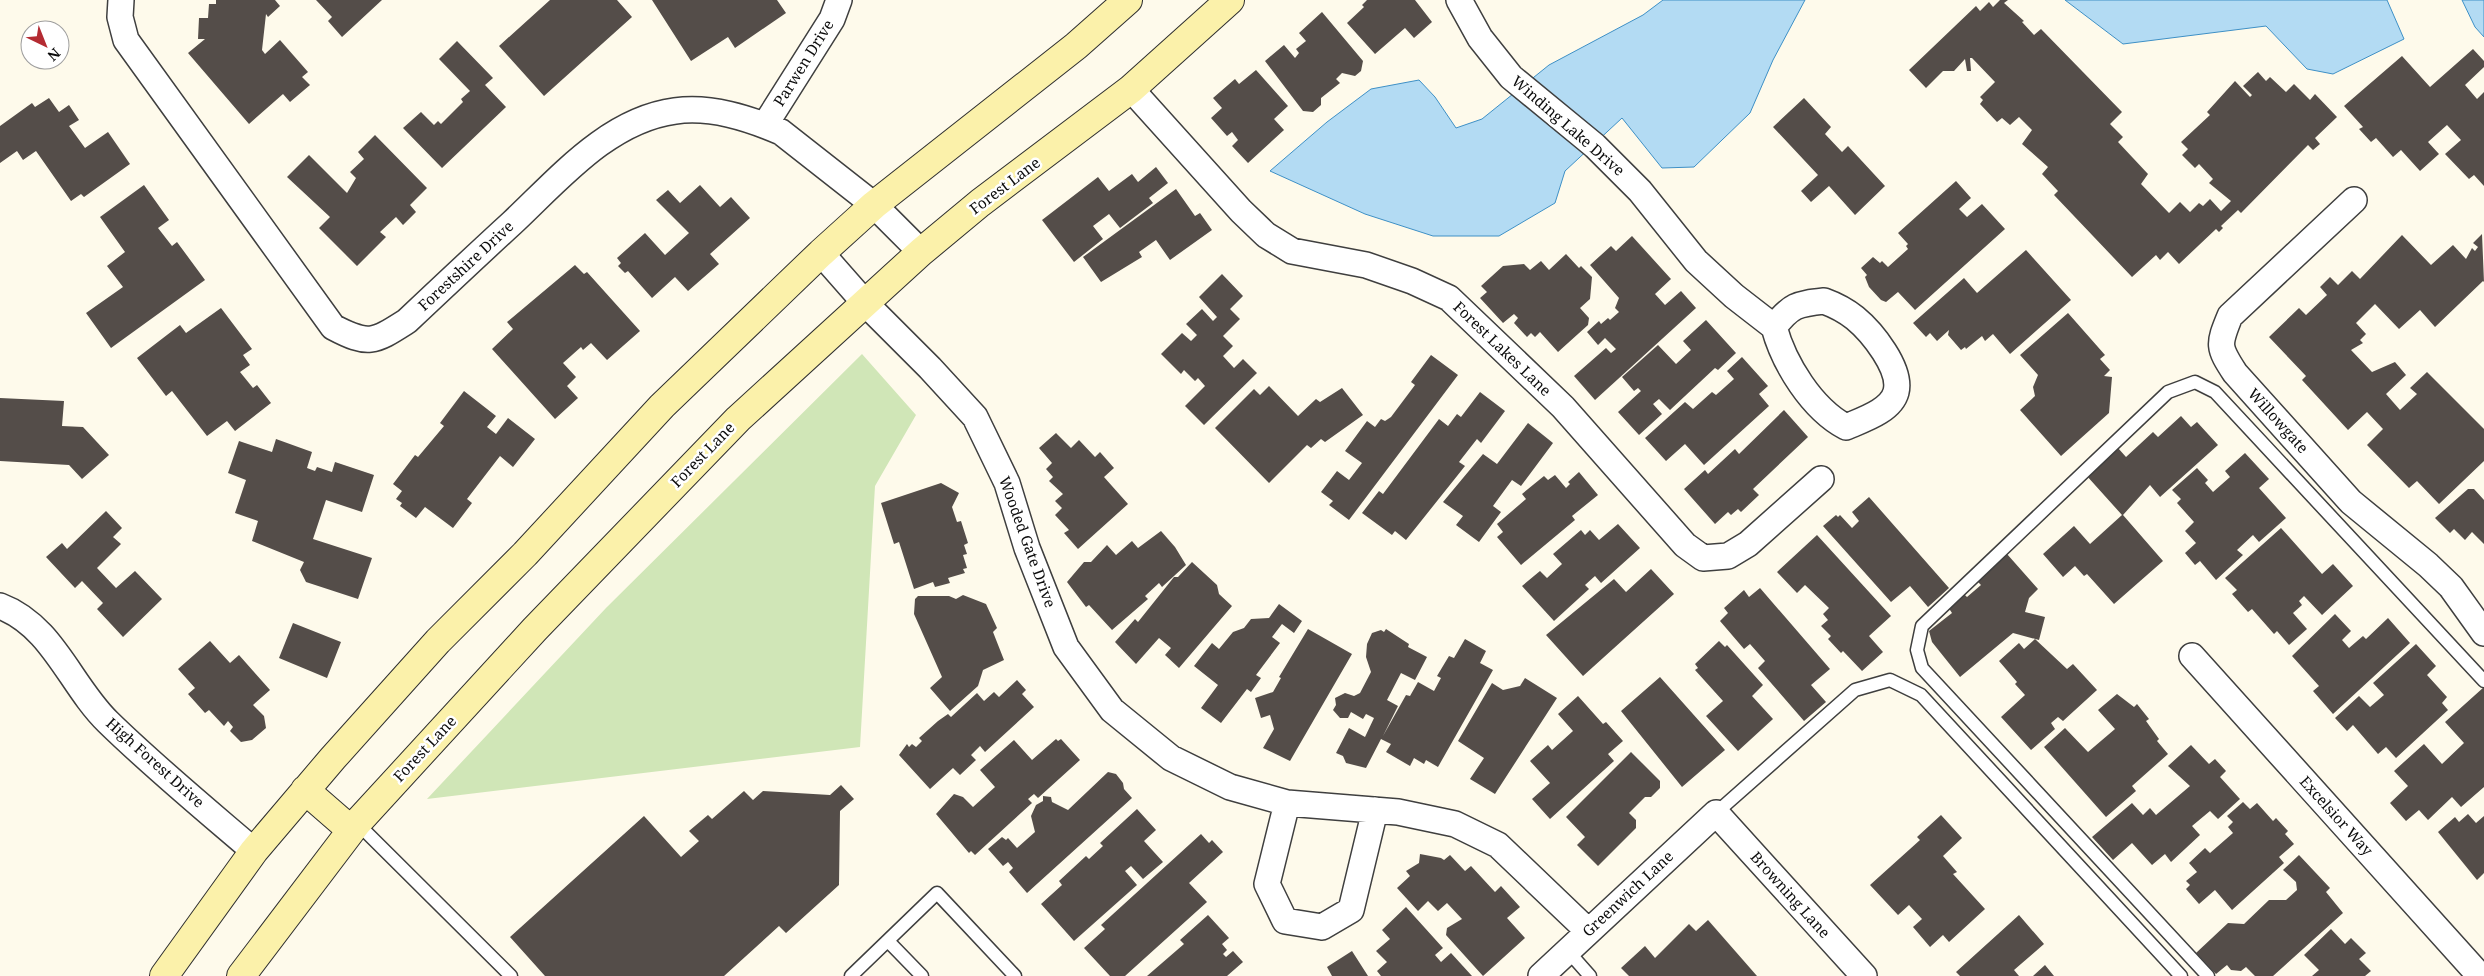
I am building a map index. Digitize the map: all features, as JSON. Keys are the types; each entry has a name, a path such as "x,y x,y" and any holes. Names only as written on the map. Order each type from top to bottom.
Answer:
{"main road":[{"path":"164,976 254,852 305,790 438,641 525,554 662,406 821,253 874,205 1076,46 1128,0"},
{"name":"Forest Lane","path":"241,976 354,826 535,629 738,419 921,252 980,203 1131,89 1230,0"},
{"path":"305,790 354,826"}],"street":[{"name":"Forestshire Drive","path":"121,0 120,17 126,40 333,327 357,340 379,338 407,321 590,150 636,122 674,111 713,111 765,125 781,132 874,205 921,252"},
{"name":"Parwen Drive","path":"765,125 832,19 839,0"},
{"name":"Winding Lake Drive","path":"1459,0 1480,38 1511,77 1595,146 1640,191 1696,261 1734,296 1774,327"},
{"name":"Forest Lakes Lane","path":"1131,89 1241,211 1266,235 1292,251 1366,265 1412,280 1449,298 1563,407 1685,545 1703,558 1728,556 1748,544 1821,479"},
{"name":"Willowgate","path":"2354,200 2230,316 2222,336 2221,351 2235,373 2351,502 2428,565 2450,587 2484,633"},
{"name":"Wooded Gate Drive","path":"821,253 865,303 975,417 1007,483 1027,548 1066,647 1112,710 1170,758 1230,787 1287,803 1398,812 1455,824 1498,845 1588,931"},
{"path":"1824,301 1838,307 1855,318 1886,355 1896,372 1896,393 1881,411 1846,427 1834,420 1811,396 1780,348 1774,327 1787,311 1802,304 1824,301"},
{"name":"High Forest Drive","path":"0,606 12,610 41,633 106,720 254,852"},
{"name":"Excelsior Way","path":"2192,656 2480,976"},
{"path":"1287,803 1268,884 1285,921 1322,927 1351,910 1375,810"},
{"name":"Greenwich Lane","path":"1540,976 1716,814"},
{"name":"Browning Lane","path":"1716,814 1864,976"}],"lane":[{"path":"2208,976 1922,668 1917,650 1922,626 2168,392 2196,382 2215,392 2484,681"},
{"path":"1716,814 1855,690 1890,680 1921,695 2181,976"},
{"path":"354,826 511,976"},
{"path":"851,976 937,893 1016,976"},
{"path":"888,941 922,976"},
{"path":"1567,950 1590,976"}],"green space":[{"path":"862,354 916,415 875,486 860,747 427,799 606,608"}],"water":[{"path":"1663,0 1805,0 1773,60 1750,113 1694,167 1662,168 1622,118 1565,171 1555,203 1499,236 1433,236 1365,214 1270,171 1327,122 1371,89 1419,80 1435,97 1456,128 1482,119 1549,65 1643,15"},
{"path":"2065,0 2387,0 2404,39 2333,74 2307,69 2266,26 2123,44"},
{"path":"2462,0 2484,0 2484,37 2475,27"}],"building":[{"path":"216,0 275,0 280,6 268,17 266,14 262,50 265,54 280,40 308,72 302,77 310,85 290,102 283,94 249,124 188,53 205,39 198,39 199,18 208,18 209,4 216,4"},
{"path":"316,0 382,0 342,37 328,21 332,17"},
{"path":"550,0 617,0 632,17 544,96 499,46"},
{"path":"652,0 777,0 786,13 735,48 728,37 691,61"},
{"path":"1367,0 1415,0 1432,22 1414,38 1405,28 1375,54 1347,23 1364,7 1362,5"},
{"path":"2000,0 2008,0 2004,3 2024,21 2022,22 2034,35 2041,29 2122,112 2110,124 2123,137 2118,142 2148,174 2141,184 2169,213 2180,202 2190,212 2199,203 2203,206 2210,199 2221,211 2231,201 2209,183 2213,179 2199,164 2195,168 2182,155 2188,149 2181,142 2210,115 2207,112 2235,81 2250,97 2252,95 2243,86 2258,72 2266,81 2270,77 2286,92 2294,84 2310,100 2315,94 2337,117 2315,138 2320,144 2313,150 2308,145 2241,213 2238,210 2221,226 2223,228 2219,232 2216,229 2179,264 2168,252 2160,260 2156,255 2132,277 2054,195 2058,191 2042,174 2048,167 2022,144 2032,130 2019,117 2010,125 2002,118 1997,122 1980,104 1983,100 1980,97 1995,82 1972,58 1970,58 1971,71 1967,71 1965,59 1954,71 1943,71 1926,88 1909,70 1976,6 1980,11 1989,2 1993,7"},
{"path":"1322,12 1363,61 1361,71 1355,76 1342,73 1336,79 1340,83 1321,98 1321,105 1313,112 1303,111 1265,61 1284,45 1295,58 1299,53 1296,49 1306,41 1299,33"},
{"path":"457,41 493,78 485,85 506,107 442,168 403,128 421,112 434,125 438,121 441,124 463,102 461,99 470,91 439,59"},
{"path":"2473,49 2484,61 2484,67 2465,85 2477,99 2484,92 2484,186 2474,175 2469,179 2445,154 2461,140 2447,125 2428,142 2439,154 2420,171 2401,150 2393,157 2376,138 2371,142 2359,129 2363,127 2344,106 2402,56 2430,87"},
{"path":"1256,70 1288,106 1274,119 1284,130 1248,163 1232,146 1238,140 1232,132 1227,136 1211,118 1222,108 1213,98 1235,79 1239,84"},
{"path":"49,98 59,112 69,105 79,120 69,126 85,148 108,132 130,164 84,197 81,194 71,201 36,151 23,160 17,151 0,163 0,126 32,103 35,107"},
{"path":"1804,98 1831,127 1825,134 1842,152 1848,146 1885,186 1855,215 1829,186 1811,202 1801,191 1818,175 1773,127"},
{"path":"375,135 427,188 410,205 416,212 403,225 396,217 380,232 386,237 357,266 319,228 330,217 287,177 309,155 347,193 356,178 350,172 364,159 358,152"},
{"path":"1156,167 1168,183 1149,198 1153,203 1120,228 1109,214 1093,226 1103,239 1074,262 1042,220 1098,177 1109,191 1132,174 1138,182"},
{"path":"1956,181 1971,198 1959,209 1967,217 1982,204 2005,229 1915,310 1898,292 1886,302 1881,300 1869,287 1865,277 1867,275 1861,268 1873,257 1880,263 1882,261 1888,267 1908,249 1906,246 1908,244 1898,233"},
{"path":"144,185 169,220 158,228 172,246 177,242 205,280 111,348 86,313 123,287 107,266 125,252 100,217"},
{"path":"700,185 720,207 731,197 750,218 710,254 719,264 688,291 675,277 652,298 628,271 625,273 618,266 621,263 617,258 645,233 665,255 689,233 656,200 668,190 680,203"},
{"path":"1176,189 1195,216 1200,213 1212,230 1170,260 1156,240 1139,252 1142,257 1101,282 1083,257"},
{"path":"2482,234 2484,282 2435,327 2420,310 2399,329 2375,304 2356,323 2366,334 2360,340 2363,343 2351,350 2372,372 2395,362 2406,375 2386,394 2400,410 2417,394 2410,388 2427,372 2484,429 2484,461 2439,504 2417,481 2409,488 2367,445 2383,429 2367,412 2348,430 2302,380 2306,376 2269,337 2299,308 2306,315 2327,295 2320,287 2330,277 2338,285 2352,271 2360,279 2402,235 2431,265 2453,245 2466,259 2472,248 2475,251 2478,247 2473,243"},
{"path":"1632,236 1671,279 1655,294 1665,305 1681,291 1696,308 1595,400 1574,376 1606,348 1611,353 1616,349 1605,338 1598,345 1587,332 1599,321 1601,324 1608,318 1610,320 1619,312 1615,308 1619,298 1590,265 1611,246 1616,251"},
{"path":"2026,250 2071,300 2010,354 1993,334 1985,341 1982,336 1966,349 1965,347 1961,350 1948,335 1949,330 1937,341 1930,333 1926,337 1913,323 1964,278 1977,293"},
{"path":"1566,254 1579,268 1581,266 1592,277 1590,299 1580,308 1589,318 1588,325 1558,352 1540,332 1535,337 1531,333 1527,337 1514,323 1518,318 1514,314 1503,323 1480,298 1487,292 1481,286 1503,266 1524,264 1530,270 1541,261 1549,270"},
{"path":"575,265 584,274 587,272 640,331 607,360 591,343 583,350 581,347 563,363 576,377 567,386 578,398 555,419 492,349 513,329 507,322"},
{"path":"1222,274 1243,296 1230,309 1240,319 1223,336 1233,346 1223,356 1234,368 1243,359 1257,373 1204,425 1185,406 1205,386 1198,378 1195,381 1184,370 1181,374 1161,354 1182,333 1191,341 1197,335 1186,324 1202,309 1213,321 1217,317 1199,297"},
{"path":"221,308 252,349 243,355 250,365 240,372 253,388 257,385 271,403 235,431 227,421 207,436 172,391 166,396 137,358 180,325 186,333"},
{"path":"2068,313 2105,355 2100,359 2110,370 2104,376 2112,377 2109,413 2061,456 2020,410 2035,396 2033,387 2038,375 2020,355"},
{"path":"1706,320 1736,353 1718,370 1715,368 1670,410 1659,399 1653,404 1662,414 1639,435 1618,412 1641,391 1638,388 1634,391 1622,377 1658,345 1676,364 1691,350 1683,341"},
{"path":"1431,355 1458,375 1349,520 1329,505 1333,501 1321,492 1337,471 1349,480 1362,463 1345,451 1367,421 1375,427 1381,419 1385,421 1391,417 1415,385 1411,382"},
{"path":"1742,357 1768,386 1759,394 1769,406 1704,465 1685,444 1666,461 1645,438 1685,402 1693,409 1712,392 1716,395 1734,379 1727,371"},
{"path":"1269,386 1298,416 1316,399 1320,402 1342,388 1363,415 1325,442 1321,439 1311,448 1307,445 1269,483 1215,428 1254,389 1260,395"},
{"path":"464,391 496,416 487,427 496,434 508,418 535,439 513,467 500,456 467,499 472,503 453,528 425,507 416,518 400,506 402,503 396,499 402,491 393,484 415,455 418,457 444,426 440,423"},
{"path":"1480,392 1505,411 1481,443 1477,439 1459,462 1465,466 1406,540 1395,531 1392,535 1362,513 1379,491 1383,494 1439,419 1448,426 1457,414 1461,417"},
{"path":"0,398 64,401 62,426 83,427 109,455 82,479 69,465 0,461"},
{"path":"1784,410 1808,437 1753,489 1759,495 1741,512 1738,509 1731,515 1728,512 1715,524 1684,489 1705,470 1708,474 1735,449 1739,454"},
{"path":"2181,416 2191,427 2197,422 2218,445 2160,497 2150,485 2123,515 2163,561 2114,604 2087,574 2084,576 2075,566 2063,577 2043,554 2074,526 2090,544 2122,515 2086,475 2118,448 2126,457 2153,432 2158,437"},
{"path":"1528,423 1553,443 1521,486 1512,480 1493,506 1501,512 1479,542 1456,525 1463,516 1443,502 1483,454 1497,464"},
{"path":"1056,433 1071,448 1079,440 1095,457 1100,452 1114,468 1104,477 1128,504 1078,549 1064,533 1069,530 1055,515 1062,508 1055,501 1063,494 1049,481 1053,477 1046,469 1052,463 1039,448"},
{"path":"276,439 312,452 307,468 315,471 317,467 332,472 335,462 374,475 362,512 326,500 313,539 372,558 358,599 306,582 300,570 304,562 252,541 258,521 235,513 246,480 228,473 239,441 272,452"},
{"path":"2245,453 2269,479 2259,488 2286,518 2259,542 2253,535 2237,550 2243,555 2216,580 2200,561 2195,565 2185,553 2196,543 2185,531 2194,522 2177,503 2181,499 2172,490 2197,468 2208,480 2205,483 2213,492 2230,477 2225,471"},
{"path":"1579,472 1598,495 1572,516 1575,520 1521,565 1497,537 1503,532 1497,524 1526,499 1522,494 1544,476 1548,480 1555,475 1566,488 1570,484 1568,482"},
{"path":"941,483 959,493 952,507 957,522 961,521 968,543 964,545 967,554 963,555 967,568 963,569 965,573 948,578 950,583 935,587 933,582 914,589 899,542 894,544 881,503"},
{"path":"2468,489 2474,489 2484,500 2484,544 2472,532 2465,540 2454,529 2450,533 2435,518"},
{"path":"1869,497 1949,588 1928,607 1910,586 1891,602 1823,526 1836,515 1838,517 1840,515 1852,528 1859,521 1852,512"},
{"path":"106,511 122,528 113,537 121,544 97,568 116,588 135,571 162,599 123,637 97,609 103,603 82,581 75,588 46,557 62,543 67,549"},
{"path":"1618,524 1640,548 1601,583 1595,576 1585,585 1589,589 1554,621 1522,586 1540,571 1547,578 1562,564 1553,554 1581,530 1585,535 1590,530 1599,540"},
{"path":"2281,528 2322,574 2333,564 2353,586 2322,615 2304,596 2299,601 2302,605 2293,613 2307,629 2289,645 2277,631 2274,634 2252,609 2248,612 2232,594 2237,590 2225,578"},
{"path":"1161,531 1175,547 1186,565 1162,587 1159,583 1145,596 1148,599 1112,630 1089,605 1086,607 1067,582 1084,562 1091,562 1107,545 1116,555 1132,541 1138,548"},
{"path":"1817,535 1891,616 1869,636 1883,652 1862,671 1843,651 1841,653 1828,639 1831,636 1821,626 1828,620 1823,614 1829,608 1805,585 1797,593 1777,572"},
{"path":"2007,554 2038,589 2029,598 2025,612 2045,617 2039,640 2013,633 1960,677 1932,642 1929,631 1952,613 1948,607 1964,594 1967,597 1981,585 1977,581"},
{"path":"1192,562 1217,585 1219,594 1232,606 1179,668 1165,655 1171,648 1159,638 1136,664 1115,642 1135,619 1138,622 1174,577 1178,577"},
{"path":"1651,569 1674,594 1583,676 1546,635 1614,579 1626,592"},
{"path":"1760,588 1830,669 1811,685 1826,702 1804,721 1758,668 1765,661 1750,644 1744,649 1720,621 1728,613 1724,608 1744,590 1749,597"},
{"path":"963,595 986,604 997,628 993,632 1004,660 983,670 978,686 950,711 930,688 942,677 914,614 915,599 918,596 949,596 956,599"},
{"path":"1279,604 1302,621 1294,633 1282,624 1272,637 1280,643 1256,675 1261,678 1251,692 1247,689 1221,723 1201,708 1218,685 1194,666 1212,643 1219,649 1233,632 1244,628 1251,619 1269,618"},
{"path":"2335,614 2351,631 2342,640 2349,648 2363,636 2366,639 2388,618 2410,643 2333,714 2313,691 2319,686 2292,656"},
{"path":"293,623 341,642 327,678 279,658"},
{"path":"1308,629 1352,654 1290,761 1263,748 1274,729 1270,715 1261,718 1255,698 1273,692 1281,678 1279,677"},
{"path":"1386,629 1409,644 1408,647 1427,657 1415,680 1401,673 1387,700 1398,706 1383,736 1406,695 1410,696 1418,682 1434,691 1441,678 1437,676 1449,656 1454,658 1465,639 1486,651 1480,663 1493,670 1438,767 1426,760 1424,764 1414,758 1410,766 1386,752 1391,744 1381,739 1366,768 1346,763 1343,756 1336,753 1349,728 1365,737 1374,718 1366,714 1363,719 1351,712 1348,718 1340,718 1333,710 1336,705 1335,698 1345,693 1354,696 1360,693 1371,672 1366,657 1367,644 1372,633 1381,630 1384,632"},
{"path":"2035,639 2067,669 2073,664 2097,690 2063,721 2058,717 2051,723 2055,729 2031,750 2001,717 2025,695 2015,684 2017,682 1999,661 2019,643 2024,649"},
{"path":"210,641 230,663 239,655 270,690 253,705 264,716 266,728 252,740 241,742 230,731 233,727 228,721 224,726 209,710 205,713 188,694 195,688 178,669"},
{"path":"1719,641 1725,647 1727,645 1763,685 1752,696 1773,719 1738,751 1706,716 1723,701 1695,670 1698,668 1695,664"},
{"path":"2416,644 2436,666 2427,675 2447,697 2442,703 2448,710 2396,758 2386,747 2378,754 2353,725 2347,731 2335,718 2359,696 2370,707 2384,695 2373,683"},
{"path":"1660,677 1725,750 1682,787 1621,711"},
{"path":"1525,678 1557,698 1495,794 1470,779 1484,758 1458,741 1492,683 1503,690 1520,686"},
{"path":"1017,680 1026,690 1022,694 1034,707 985,752 980,746 971,755 976,760 960,775 953,768 930,789 899,755 907,744 909,747 912,744 916,747 922,741 919,738 938,721 948,714 951,717 977,693 984,701 994,692 999,697"},
{"path":"2484,687 2484,787 2461,807 2452,797 2428,820 2419,810 2406,821 2390,803 2408,786 2394,771 2424,744 2442,764 2464,743 2445,722"},
{"path":"2117,694 2134,707 2137,704 2149,719 2146,721 2159,739 2157,741 2168,754 2132,786 2136,791 2106,817 2044,747 2065,728 2088,752 2115,729 2098,710"},
{"path":"1578,696 1603,724 1606,722 1623,741 1608,754 1614,761 1550,819 1532,799 1550,783 1530,761 1548,745 1552,750 1573,731 1558,714"},
{"path":"1056,739 1058,741 1061,739 1080,760 1038,798 1034,794 1028,799 1032,803 975,855 971,851 969,853 936,814 954,794 963,797 973,807 995,787 980,770 1014,740 1032,760"},
{"path":"2191,745 2209,764 2215,759 2226,771 2220,777 2240,799 2218,819 2210,811 2192,826 2200,835 2171,862 2165,854 2152,865 2132,843 2113,860 2092,837 2132,803 2143,815 2150,808 2156,815 2190,786 2168,766"},
{"path":"1631,752 1660,781 1660,788 1651,797 1645,797 1629,813 1636,820 1636,828 1598,866 1577,845 1585,837 1566,817"},
{"path":"1108,772 1116,774 1123,783 1124,789 1132,798 1027,893 1009,872 1013,868 1008,862 1003,866 988,849 1002,837 1006,840 1008,838 1017,848 1035,832 1031,816 1036,805 1043,801 1043,796 1051,797 1052,802 1068,810"},
{"path":"841,785 854,799 840,811 839,885 786,933 779,926 724,976 545,976 510,937 644,816 681,857 699,841 689,831 708,815 712,819 744,791 753,800 763,791 830,795"},
{"path":"2243,802 2250,809 2257,803 2273,821 2276,818 2288,831 2285,834 2294,844 2279,857 2284,863 2232,910 2215,890 2199,904 2186,889 2190,885 2186,881 2197,872 2189,863 2205,848 2210,853 2233,833 2228,827 2233,822 2227,816"},
{"path":"1137,809 1156,830 1144,841 1163,862 1143,879 1131,866 1125,871 1137,885 1074,941 1041,904 1062,885 1059,881 1086,856 1089,859 1103,846 1100,843"},
{"path":"2468,814 2476,823 2484,816 2484,873 2477,880 2438,832 2455,817 2459,822"},
{"path":"1941,815 1962,838 1943,856 1957,872 1953,874 1985,909 1949,942 1943,935 1930,947 1913,927 1922,919 1909,905 1898,915 1870,885 1920,840 1917,837"},
{"path":"1201,834 1209,843 1212,840 1223,852 1189,883 1207,902 1125,976 1110,976 1084,948 1105,929 1101,925"},
{"path":"1420,854 1444,860 1450,855 1465,871 1471,866 1495,892 1501,886 1520,907 1507,918 1525,938 1483,976 1446,935 1447,928 1462,919 1447,903 1438,911 1428,901 1418,911 1397,888 1410,876 1406,871 1419,863"},
{"path":"2299,855 2330,888 2326,892 2343,913 2273,976 2255,976 2246,967 2241,971 2231,970 2227,965 2216,974 2196,953 2228,923 2244,924 2269,900 2286,900 2297,890 2296,882 2283,870"},
{"path":"1406,907 1443,948 1435,955 1441,962 1451,953 1472,976 1381,976 1377,971 1387,962 1376,951 1390,939 1382,930"},
{"path":"1208,915 1229,938 1222,944 1227,950 1223,954 1226,957 1233,951 1243,962 1227,976 1147,976 1184,944 1180,940"},
{"path":"2019,915 2044,944 2014,970 2019,976 1960,976 1956,972"},
{"path":"1708,920 1757,976 1629,976 1621,968 1645,946 1655,958 1689,924 1696,931"},
{"path":"2331,929 2345,944 2351,938 2366,953 2359,959 2371,971 2365,976 2312,976 2319,970 2304,955"},
{"path":"1352,951 1368,976 1332,976 1327,967"},
{"path":"2045,965 2054,976 2033,976"}]}
